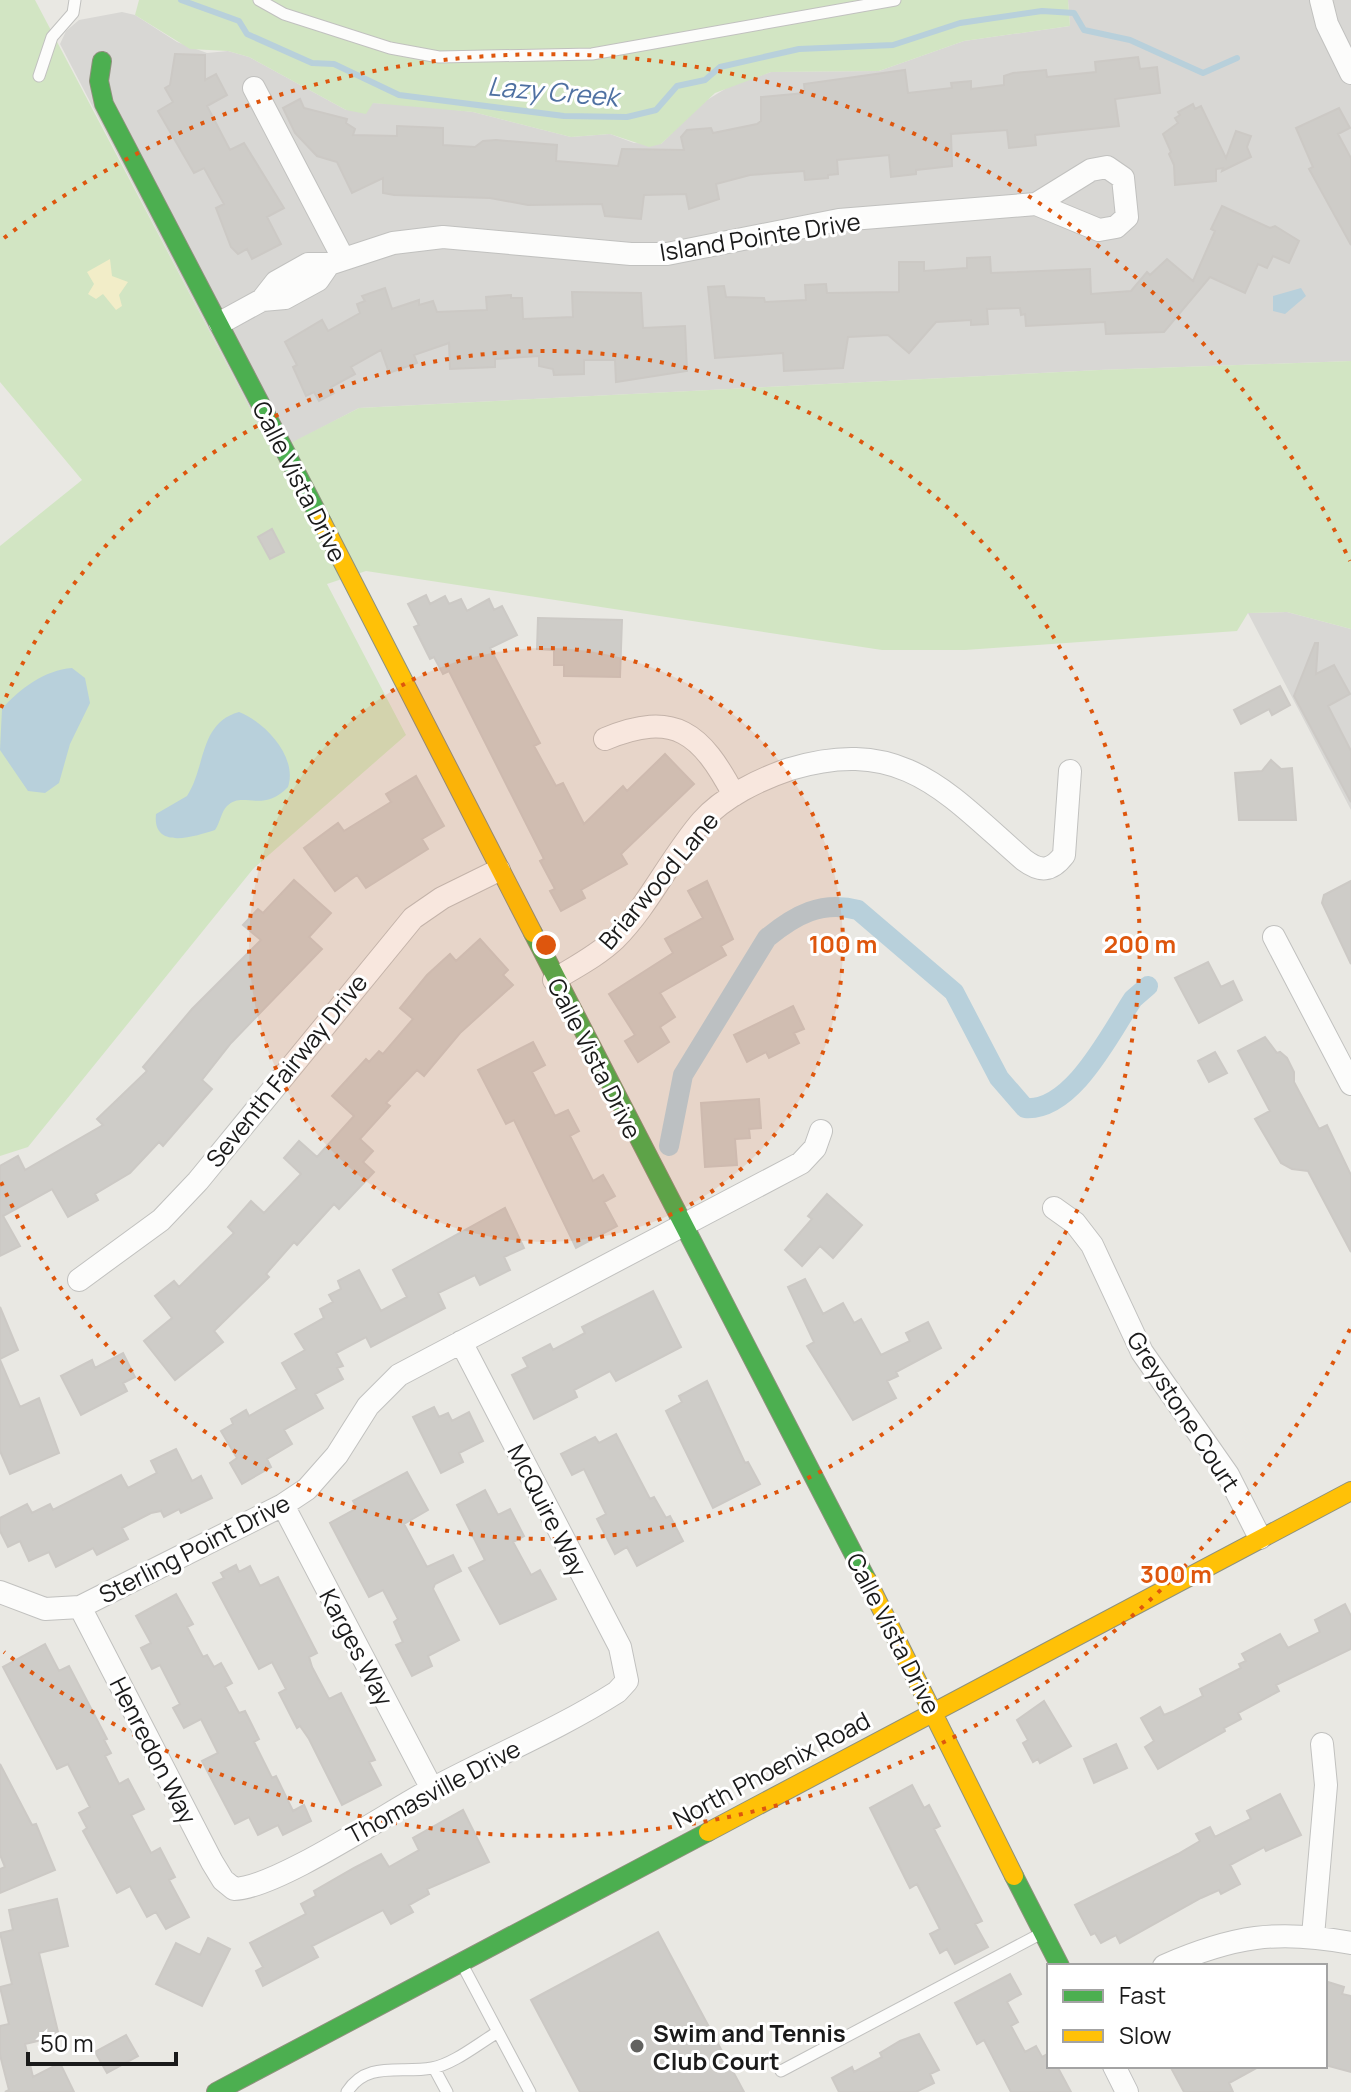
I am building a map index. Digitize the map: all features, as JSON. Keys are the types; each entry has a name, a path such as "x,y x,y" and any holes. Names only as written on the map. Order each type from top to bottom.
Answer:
{"street":[{"path":"1321,0 1327,24 1351,73"},
{"name":"Calle Vista Drive","path":"102,61 99,81 104,104 461,787 554,980 934,1709 1012,1877 1059,1964"},
{"path":"254,88 336,261"},
{"name":"Island Pointe Drive","path":"220,323 262,300 285,298 318,280 336,261 393,243 443,237 631,254 667,254 839,220 1036,204"},
{"path":"605,739 635,726 654,725 681,731 709,755 734,795"},
{"name":"Briarwood Lane","path":"554,980 595,956 615,938 704,819 734,795 777,773 807,764 855,758 904,768 949,792 1035,869 1046,870 1055,866 1064,855 1070,771"},
{"name":"Seventh Fairway Drive","path":"79,1280 161,1220 198,1181 413,918 442,898 499,870"},
{"path":"1274,937 1351,1084"},
{"name":"Sterling Point Drive","path":"0,1592 45,1609 80,1607 283,1505 324,1472 383,1387 461,1342 801,1163 815,1148 821,1131"},
{"name":"Greystone Court","path":"1054,1208 1075,1223 1092,1245 1142,1352 1228,1475 1260,1538"},
{"name":"McQuire Way","path":"461,1342 620,1647 627,1681"},
{"name":"North Phoenix Road","path":"216,2092 934,1709 1351,1491"},
{"name":"Karges Way","path":"283,1505 432,1789"},
{"name":"Henredon Way","path":"80,1607 212,1862 234,1889"},
{"name":"Thomasville Drive","path":"234,1889 247,1889 285,1872 432,1789 596,1706 627,1681"},
{"path":"1313,1936 1326,1785 1322,1744"},
{"path":"1169,1964 1240,1938 1277,1934 1351,1943"},
{"path":"1115,2068 1127,2092"}],"lane":[{"path":"39,76 52,37 73,13 75,0"},
{"path":"259,0 284,14 360,38 439,57 592,54 895,0"},
{"path":"781,2071 1043,1933"},
{"path":"460,1962 530,2092"},
{"path":"347,2092 354,2081 380,2069 434,2068 498,2032"},
{"path":"434,2068 447,2092"}],"shaded area":[{"path":"1068,0 1351,0 1351,361 1099,370 359,408 273,453 60,44 66,31 79,20 122,12 135,15 177,42 207,53 228,51 249,57 346,110 373,103 413,105 473,112 571,137 610,134 634,143 661,144 702,103 730,86 771,72 879,71 964,41 1070,26"},
{"path":"1287,612 1351,629 1351,810 1248,613"}],"green space":[{"path":"0,0 35,0 273,452 359,408 1099,370 1351,361 1351,629 1287,612 1248,613 1237,631 965,650 882,650 366,571 327,584 406,735 253,869 28,1147 0,1156 0,546 82,480 0,382"},
{"path":"139,0 1068,0 1070,26 964,41 879,71 771,72 715,93 661,144 649,147 610,134 571,137 473,112 373,103 366,114 346,110 249,57 228,51 190,49 135,15"}],"sand":[{"path":"110,259 112,276 128,282 119,295 122,306 116,310 103,294 96,299 88,294 94,284 87,272"}],"water":[{"path":"1301,288 1306,296 1285,314 1273,311 1273,296"},
{"path":"72,668 85,678 90,703 70,744 59,783 45,793 28,791 0,750 2,709 33,682 52,672"},
{"path":"239,712 259,724 277,742 288,764 288,787 270,799 233,802 225,808 215,830 177,838 161,833 156,814 187,796 210,736 226,718"}],"building":[{"path":"175,54 205,55 205,80 216,74 227,95 207,106 230,150 244,143 284,208 267,217 281,244 252,259 247,249 238,254 231,247 216,208 224,204 204,168 194,173 158,111 173,102 165,88 170,85"},
{"path":"1138,57 1140,69 1157,67 1160,93 1115,99 1119,126 1035,135 1036,145 1009,148 1007,130 951,134 952,166 916,170 916,174 891,177 889,155 837,160 838,174 828,175 828,178 805,180 804,171 750,175 716,184 719,199 689,209 686,194 644,195 641,219 605,216 602,204 528,205 490,198 394,195 383,193 383,178 352,193 337,162 317,156 295,133 283,108 300,99 304,108 347,119 346,123 355,129 353,135 397,136 397,126 443,128 443,145 475,147 483,141 496,140 557,145 556,161 618,166 622,149 684,150 681,137 687,130 711,128 713,133 757,124 761,121 761,97 805,93 804,84 905,70 908,93 952,88 951,83 971,81 971,89 1004,85 1004,76 1013,73 1046,70 1047,77 1096,72 1095,62"},
{"path":"1193,104 1195,109 1201,106 1226,158 1236,131 1251,136 1247,147 1251,157 1222,171 1223,168 1216,169 1216,181 1175,185 1171,152 1163,134 1178,123 1175,118 1180,115 1178,112"},
{"path":"1339,108 1350,128 1338,134 1351,158 1351,245 1309,169 1313,167 1296,128"},
{"path":"1222,206 1270,228 1275,226 1299,241 1289,263 1273,256 1267,268 1258,264 1245,293 1210,277 1164,332 1106,334 1105,322 1026,326 1025,314 1021,315 1020,308 987,309 988,324 971,325 971,320 936,322 909,353 888,335 848,337 843,368 784,371 783,353 715,358 708,287 724,286 726,297 764,298 765,302 806,300 805,285 826,284 827,293 899,292 899,262 924,262 924,271 967,268 967,258 990,257 991,273 1090,269 1091,294 1131,291 1147,272 1150,275 1167,259 1193,281 1215,231 1211,229"},
{"path":"385,288 392,309 419,300 419,305 433,301 437,312 487,310 486,297 511,295 511,298 522,298 523,319 573,317 572,292 641,293 643,328 685,326 687,371 616,382 615,360 584,360 584,374 554,375 553,369 539,366 539,356 495,359 495,367 450,369 449,343 414,355 417,363 389,373 381,350 351,367 355,374 331,387 334,393 319,401 314,392 306,396 293,367 297,365 285,342 322,320 328,331 360,313 357,304 365,301 362,296"},
{"path":"272,529 284,552 270,559 258,537"},
{"path":"426,595 430,604 445,596 449,604 461,599 467,611 489,599 494,610 502,606 517,635 490,648 540,743 534,746 556,786 563,783 584,824 623,786 627,791 665,754 694,784 621,854 627,864 581,890 585,898 561,911 550,891 555,889 540,861 544,859 449,671 443,674 434,657 430,659 414,627 419,625 408,604"},
{"path":"538,618 622,620 620,677 564,676 564,665 554,665 554,650 537,649"},
{"path":"1315,643 1318,643 1316,674 1334,665 1350,694 1328,706 1351,751 1351,802 1294,696"},
{"path":"1280,686 1290,705 1272,715 1269,709 1241,724 1234,710"},
{"path":"1271,760 1281,769 1292,768 1296,820 1239,820 1235,773 1262,771"},
{"path":"416,776 444,826 422,839 428,849 366,888 357,875 335,891 304,848 338,823 344,831 391,802 386,794"},
{"path":"294,880 331,913 309,937 322,949 231,1043 202,1080 212,1089 163,1146 159,1142 130,1173 95,1194 98,1200 68,1217 52,1189 3,1216 20,1246 0,1256 0,1166 18,1156 25,1170 103,1125 97,1119 147,1071 143,1067 192,1009 261,940 243,925 258,909 263,913"},
{"path":"707,881 733,939 721,946 726,955 660,993 675,1017 660,1027 669,1042 638,1062 625,1041 635,1035 609,994 673,953 665,939 703,918 688,891"},
{"path":"1351,881 1351,964 1322,903 1324,895"},
{"path":"480,939 508,970 503,975 513,985 460,1033 424,1076 417,1070 386,1103 390,1106 360,1139 373,1151 363,1162 374,1172 339,1209 334,1204 297,1245 294,1242 266,1274 269,1277 214,1331 223,1342 175,1380 144,1341 172,1318 155,1296 174,1281 179,1287 234,1233 228,1227 251,1201 264,1213 301,1174 284,1158 299,1141 317,1157 354,1116 332,1096 366,1059 369,1062 379,1051 383,1054 413,1019 400,1008 427,975 450,954 456,961"},
{"path":"1208,962 1221,987 1233,981 1242,1000 1199,1023 1175,978"},
{"path":"793,1006 804,1029 794,1033 799,1043 769,1058 766,1052 747,1062 734,1035"},
{"path":"1265,1037 1277,1053 1287,1058 1294,1072 1294,1082 1319,1129 1327,1125 1351,1175 1351,1252 1308,1171 1292,1169 1281,1163 1255,1119 1270,1111 1238,1051"},
{"path":"533,1042 545,1065 532,1072 555,1116 568,1110 579,1131 570,1136 593,1181 603,1175 615,1196 604,1202 617,1226 576,1248 514,1120 506,1124 478,1070"},
{"path":"1215,1052 1227,1073 1209,1082 1198,1061"},
{"path":"759,1099 761,1128 749,1129 750,1138 735,1139 737,1165 705,1167 701,1103"},
{"path":"827,1194 862,1225 833,1258 820,1246 802,1266 785,1250 812,1219 808,1216"},
{"path":"505,1208 524,1248 504,1257 510,1270 480,1285 475,1275 438,1293 445,1308 371,1347 366,1337 336,1353 343,1366 337,1368 343,1379 315,1394 323,1408 284,1430 292,1444 267,1459 271,1467 242,1484 230,1463 237,1458 221,1431 233,1424 231,1419 246,1410 249,1416 297,1389 282,1363 305,1350 295,1334 324,1318 320,1309 333,1302 329,1295 341,1289 338,1281 359,1270 381,1311 407,1297 393,1270"},
{"path":"805,1279 823,1314 843,1303 854,1323 861,1319 881,1355 910,1341 906,1333 928,1322 941,1348 896,1372 898,1376 887,1381 896,1398 853,1420 807,1346 814,1342 788,1287"},
{"path":"653,1291 681,1347 616,1381 610,1371 574,1390 577,1397 534,1419 512,1375 528,1367 523,1358 550,1344 553,1350 585,1333 582,1327"},
{"path":"0,1307 18,1350 0,1359"},
{"path":"123,1353 135,1377 123,1383 127,1391 81,1415 61,1376 92,1360 95,1368"},
{"path":"0,1360 20,1407 39,1398 59,1453 10,1474 0,1451"},
{"path":"707,1381 745,1463 748,1462 760,1484 713,1508 666,1411 682,1402 679,1396"},
{"path":"434,1407 439,1417 448,1413 452,1421 469,1412 483,1441 459,1453 463,1462 441,1473 413,1417"},
{"path":"616,1434 650,1499 654,1497 666,1518 670,1516 683,1541 637,1566 627,1547 615,1554 597,1519 606,1514 584,1469 572,1475 561,1454 595,1437 599,1443"},
{"path":"176,1449 192,1481 201,1476 212,1498 181,1513 179,1509 164,1517 161,1511 151,1513 122,1528 128,1539 97,1555 93,1548 56,1567 49,1552 29,1561 20,1541 8,1547 0,1531 0,1518 27,1504 32,1513 50,1504 53,1510 121,1475 128,1488 157,1473 151,1461"},
{"path":"407,1472 428,1510 404,1524 427,1567 453,1555 461,1571 435,1584 433,1589 459,1640 428,1656 432,1666 412,1676 396,1645 403,1642 394,1622 398,1619 383,1590 369,1597 330,1523 357,1508 353,1501"},
{"path":"485,1490 498,1515 510,1509 524,1536 513,1542 531,1575 540,1570 556,1599 500,1624 469,1568 485,1560 457,1505"},
{"path":"236,1565 239,1572 250,1566 260,1586 278,1577 317,1653 309,1657 312,1667 329,1699 341,1693 375,1760 369,1762 381,1785 342,1805 309,1739 300,1726 297,1728 279,1693 286,1689 272,1662 259,1669 213,1583 224,1578 221,1573"},
{"path":"176,1594 193,1624 187,1627 203,1657 207,1655 214,1667 221,1663 232,1683 225,1687 239,1713 245,1711 259,1739 254,1742 272,1778 276,1776 293,1811 304,1805 311,1821 283,1835 278,1825 258,1835 249,1817 235,1824 202,1761 218,1753 201,1719 184,1728 173,1708 180,1704 160,1665 152,1669 141,1648 151,1643 136,1616"},
{"path":"1345,1604 1351,1616 1351,1649 1276,1685 1279,1691 1238,1713 1241,1719 1224,1728 1225,1731 1158,1769 1145,1747 1154,1741 1141,1718 1160,1707 1164,1715 1203,1696 1200,1689 1241,1668 1239,1664 1246,1661 1242,1654 1280,1634 1288,1648 1320,1632 1315,1620"},
{"path":"45,1644 59,1671 69,1666 107,1739 104,1740 111,1753 105,1756 119,1784 128,1779 144,1809 131,1815 151,1853 160,1848 175,1877 169,1880 189,1917 166,1929 156,1912 147,1917 130,1886 117,1893 83,1831 87,1828 79,1813 90,1807 68,1764 57,1769 3,1667"},
{"path":"1044,1701 1071,1746 1040,1763 1038,1759 1033,1762 1023,1743 1028,1740 1017,1720"},
{"path":"1116,1744 1127,1768 1094,1783 1084,1759"},
{"path":"0,1764 32,1825 36,1824 55,1870 0,1893 0,1869 5,1867 0,1855"},
{"path":"912,1785 924,1808 929,1805 940,1826 934,1829 982,1921 975,1924 988,1947 955,1964 947,1949 940,1953 930,1934 940,1929 917,1884 910,1888 870,1808"},
{"path":"1280,1794 1301,1835 1266,1851 1264,1847 1230,1865 1240,1884 1221,1894 1219,1890 1201,1898 1120,1943 1116,1935 1101,1943 1095,1933 1091,1935 1075,1905 1178,1854 1200,1841 1196,1834 1210,1827 1215,1837 1251,1819 1247,1811"},
{"path":"463,1810 489,1862 427,1889 429,1894 409,1905 413,1912 391,1924 383,1910 312,1946 318,1957 263,1986 256,1971 263,1967 250,1943 306,1914 301,1904 316,1896 314,1891 354,1868 381,1854 389,1867 419,1850 413,1838"},
{"path":"57,1899 68,1946 39,1953 59,2036 25,2044 33,2077 60,2063 74,2092 5,2092 9,2090 0,2055 0,2026 9,2024 0,1987 12,1984 0,1933 13,1930 9,1910"},
{"name":"Swim and Tennis Club Court","path":"658,1932 744,2092 580,2092 531,2000"},
{"path":"208,1938 230,1949 202,2006 156,1984 176,1943 200,1955"},
{"path":"1010,1974 1021,1994 1007,2002 1018,2022 1011,2026 1025,2052 1036,2046 1042,2057 1047,2054 1047,2068 1058,2068 1071,2092 1011,2092 984,2040 977,2044 955,2003"},
{"path":"1328,1982 1344,1987 1342,1994 1351,1996 1351,2072 1327,2066"},
{"path":"919,2034 939,2070 930,2074 934,2083 916,2092 839,2092 832,2078 852,2067 854,2072 882,2057 880,2053 900,2041"},
{"path":"126,2035 138,2056 107,2073 95,2052"},
{"path":"1171,2068 1256,2068 1229,2083 1233,2092 1184,2092"}],"waterway":[{"name":"Lazy Creek","path":"181,0 239,21 247,34 312,63 334,64 399,95 564,116 627,117 656,110 677,86 705,80 720,67 799,49 893,45 960,23 1042,11 1074,13 1084,30 1130,40 1203,73 1237,58"},
{"path":"669,1146 683,1075 767,938 799,916 821,908 858,910 954,992 999,1078 1025,1108 1042,1106 1058,1098 1074,1084 1101,1050 1133,999 1148,986"}],"traffic: fast":[{"path":"102,61 99,81 104,104 322,522"},
{"path":"533,933 867,1580"},
{"path":"216,2092 708,1832"},
{"path":"1014,1876 1059,1964"}],"traffic: slow":[{"path":"322,522 533,933"},
{"path":"708,1832 1351,1491"},
{"path":"867,1580 1014,1876"}],"place":[{"name":"Swim and Tennis Club Court","path":"637,2046"}]}
